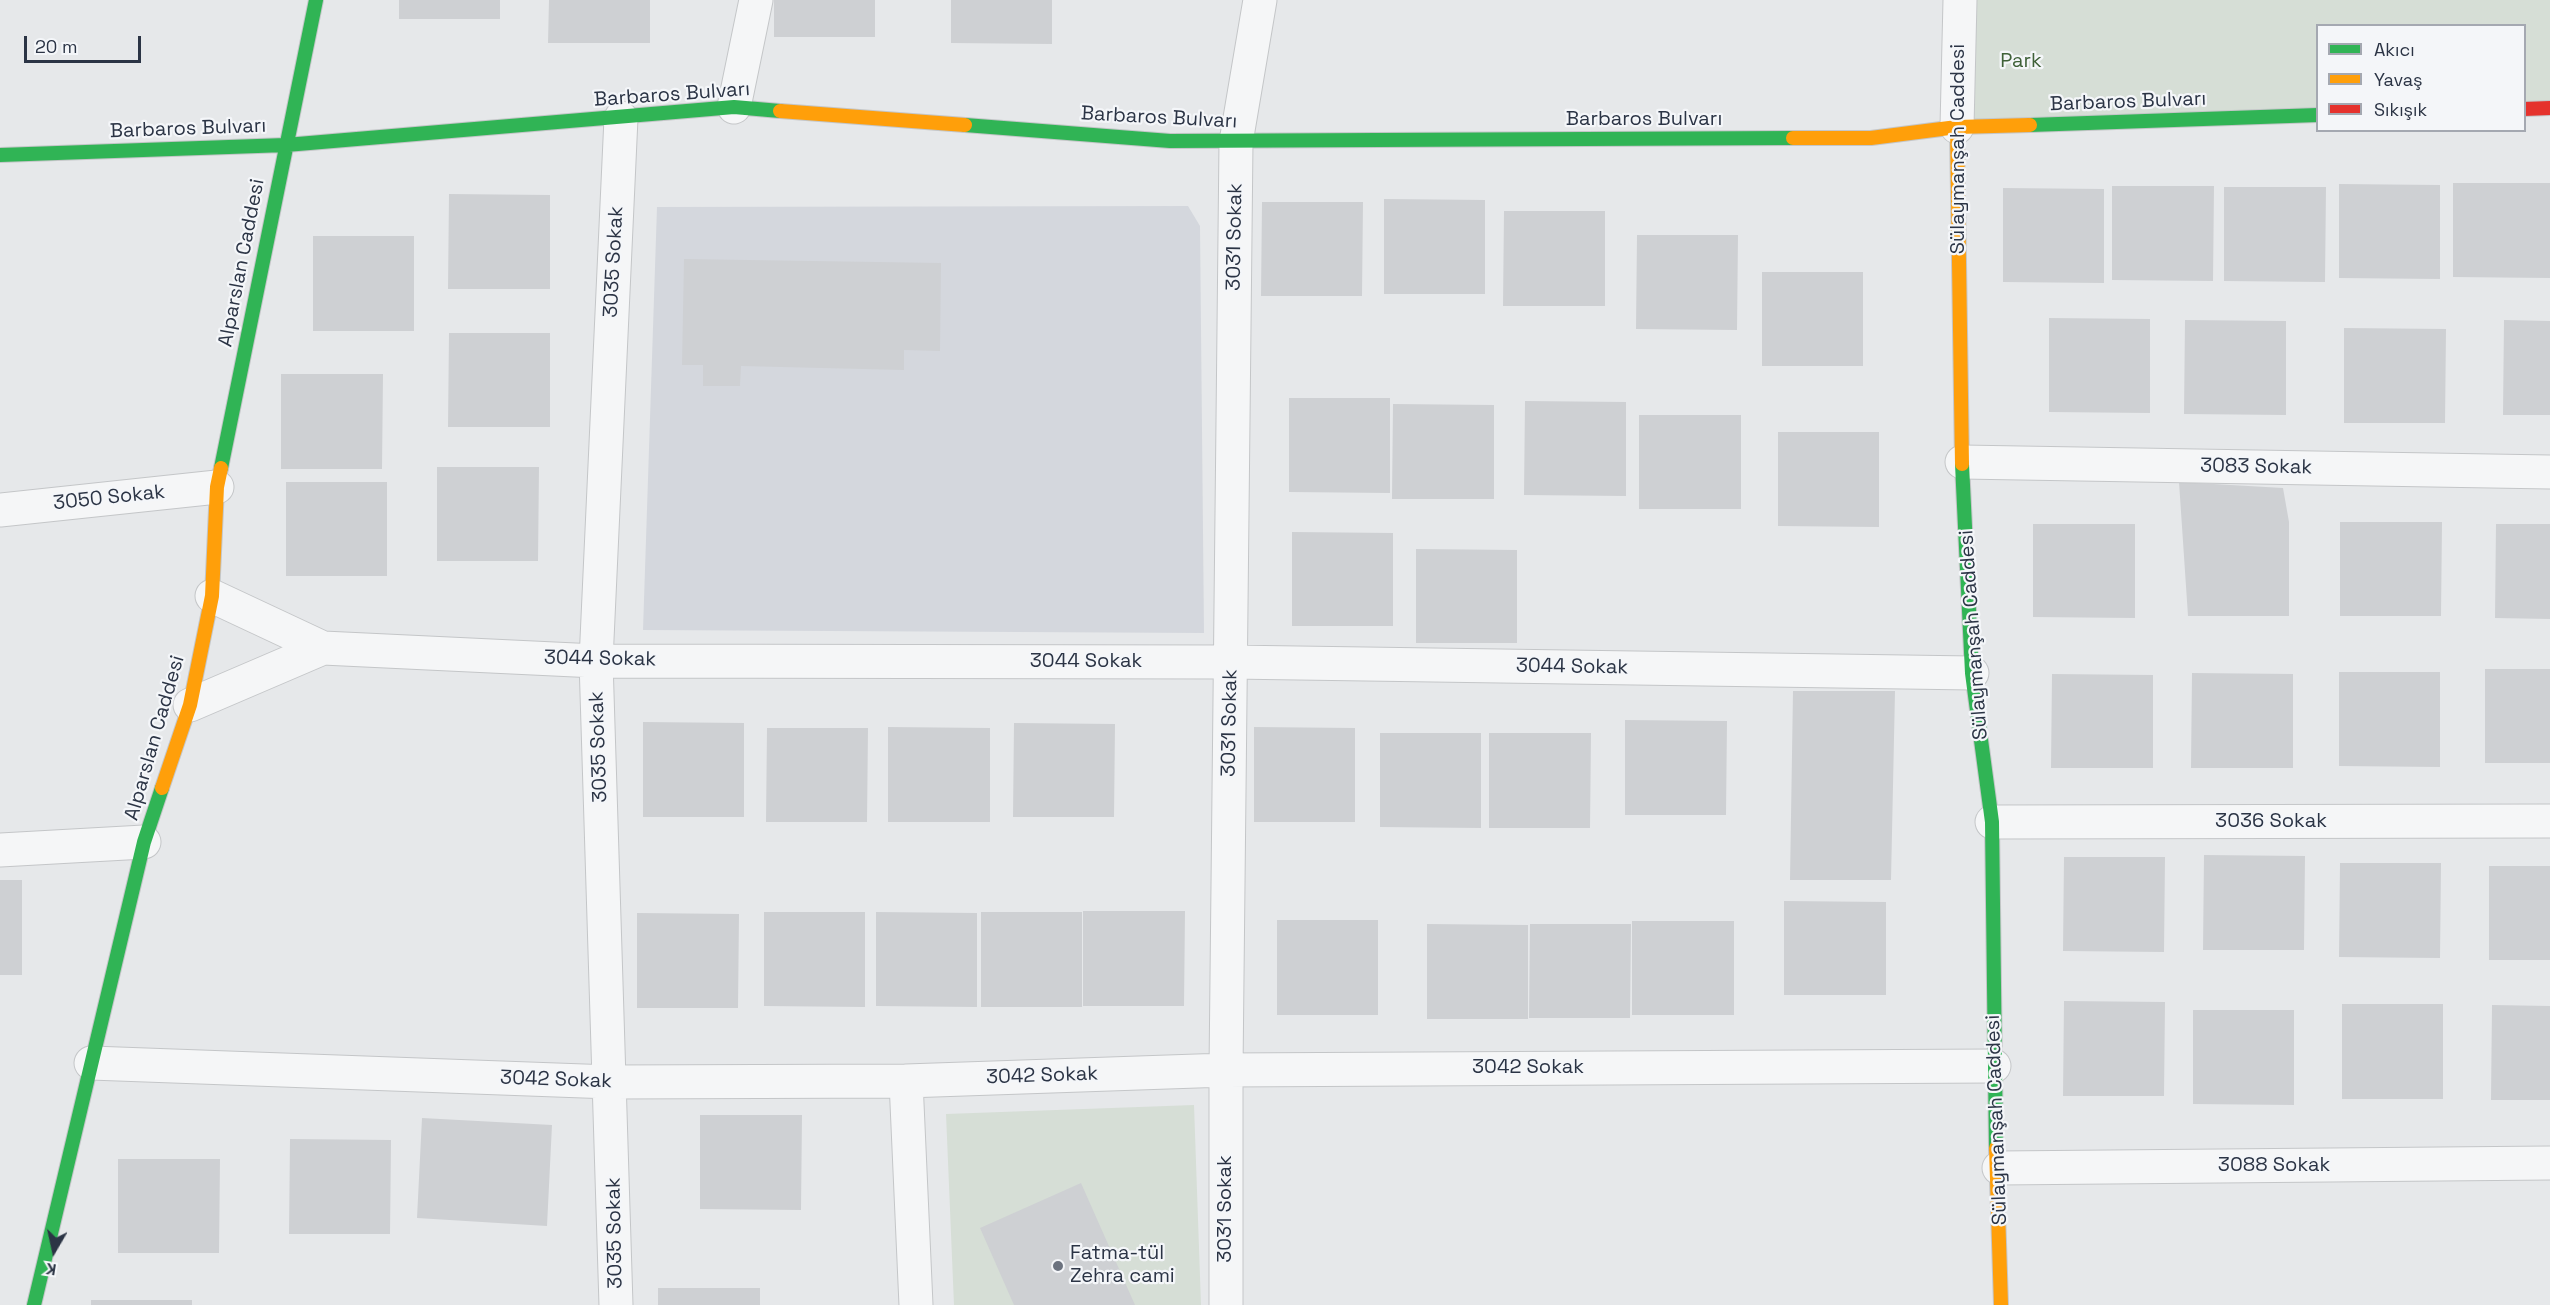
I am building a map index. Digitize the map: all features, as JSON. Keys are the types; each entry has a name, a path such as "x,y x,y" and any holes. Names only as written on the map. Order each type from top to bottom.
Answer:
{"street":[{"name":"Alparslan Caddesi","path":"34,1305 144,842 189,705 212,596 217,487 316,0"},
{"path":"734,107 756,0"},
{"name":"3031 Sokak","path":"1226,1305 1226,1070 1236,142 1260,0"},
{"name":"Sülaymanşah Caddesi","path":"1960,0 1957,127 1962,462 1972,673 1992,822 1994,1066 1999,1168 2001,1305"},
{"name":"Barbaros Bulvarı","path":"0,155 286,145 734,107 1170,141 1236,142 1871,138 1957,127 2316,115"},
{"path":"2526,109 2550,108"},
{"name":"3035 Sokak","path":"616,1305 611,1082 596,660 621,118"},
{"name":"3083 Sokak","path":"1962,462 2550,472"},
{"name":"3050 Sokak","path":"0,510 217,487"},
{"name":"3044 Sokak","path":"212,596 323,648 596,660 1231,662 1972,673"},
{"path":"189,705 323,648"},
{"name":"3036 Sokak","path":"1992,822 2550,821"},
{"path":"0,850 144,842"},
{"name":"3042 Sokak","path":"90,1063 611,1082 906,1081 1226,1070 1994,1066"},
{"path":"906,1081 916,1305"},
{"name":"3088 Sokak","path":"1999,1168 2550,1163"}],"shaded area":[{"path":"1188,206 1200,226 1204,633 643,630 657,207"}],"green space":[{"name":"Park","path":"1960,0 2550,0 2550,108 2526,109 2526,24 2316,24 2316,115 1957,127"},
{"path":"1194,1105 1201,1305 954,1305 946,1114"}],"building":[{"path":"399,0 500,0 500,19 399,19"},
{"path":"549,0 650,0 650,43 548,43"},
{"path":"774,0 875,0 875,37 774,37"},
{"path":"951,0 1052,0 1052,44 951,43"},
{"path":"2453,183 2550,183 2550,278 2453,277"},
{"path":"2339,184 2440,185 2440,279 2339,278"},
{"path":"2112,186 2214,186 2213,281 2112,280"},
{"path":"2224,187 2326,187 2325,282 2224,281"},
{"path":"2003,188 2104,189 2104,283 2003,282"},
{"path":"449,194 550,195 550,289 448,289"},
{"path":"1384,199 1485,200 1485,294 1384,294"},
{"path":"1262,202 1363,202 1362,296 1261,296"},
{"path":"1504,211 1605,211 1605,306 1503,306"},
{"path":"1637,235 1738,235 1737,330 1636,329"},
{"path":"313,236 414,236 414,331 313,331"},
{"path":"684,259 941,263 940,351 904,350 904,370 741,366 740,386 703,386 703,365 682,365"},
{"path":"1762,272 1863,272 1863,366 1762,366"},
{"path":"2049,318 2150,319 2150,413 2049,412"},
{"path":"2185,320 2286,321 2286,415 2184,414"},
{"path":"2504,320 2550,321 2550,415 2503,415"},
{"path":"2344,328 2446,329 2445,423 2344,423"},
{"path":"449,333 550,333 550,427 448,427"},
{"path":"281,374 383,374 382,469 281,469"},
{"path":"1289,398 1390,398 1390,493 1289,492"},
{"path":"1525,401 1626,402 1626,496 1524,495"},
{"path":"1393,404 1494,405 1494,499 1392,499"},
{"path":"1639,415 1741,415 1741,509 1639,509"},
{"path":"1778,432 1879,432 1879,527 1778,526"},
{"path":"437,467 539,467 538,561 437,561"},
{"path":"286,482 387,482 387,576 286,576"},
{"path":"2179,482 2283,488 2289,522 2289,616 2188,616"},
{"path":"2340,522 2442,522 2441,616 2340,616"},
{"path":"2033,524 2135,524 2135,618 2033,617"},
{"path":"2496,524 2550,524 2550,619 2495,618"},
{"path":"1292,532 1393,533 1393,626 1292,626"},
{"path":"1416,549 1517,550 1517,643 1416,643"},
{"path":"2485,669 2550,669 2550,763 2485,763"},
{"path":"2339,672 2440,672 2440,767 2339,766"},
{"path":"2192,673 2293,674 2293,768 2191,768"},
{"path":"2052,674 2153,675 2153,768 2051,768"},
{"path":"1793,691 1895,691 1891,880 1790,880"},
{"path":"1625,720 1727,721 1726,815 1625,815"},
{"path":"643,722 744,723 744,817 643,817"},
{"path":"1014,723 1115,724 1114,817 1013,817"},
{"path":"888,727 990,728 990,822 888,822"},
{"path":"1254,727 1355,728 1355,822 1254,822"},
{"path":"767,728 868,728 867,822 766,822"},
{"path":"1380,733 1481,733 1481,828 1380,827"},
{"path":"1489,733 1591,733 1590,828 1489,828"},
{"path":"2204,855 2305,856 2304,950 2203,950"},
{"path":"2064,857 2165,857 2164,952 2063,951"},
{"path":"2340,863 2441,863 2440,958 2339,957"},
{"path":"2489,866 2550,866 2550,960 2489,960"},
{"path":"0,880 22,880 22,975 0,975"},
{"path":"1784,901 1886,902 1886,995 1784,995"},
{"path":"1083,911 1185,911 1184,1006 1083,1006"},
{"path":"764,912 865,912 865,1007 764,1006"},
{"path":"876,912 977,913 977,1007 876,1006"},
{"path":"981,912 1082,912 1082,1007 981,1007"},
{"path":"637,913 739,914 738,1008 637,1008"},
{"path":"1277,920 1378,920 1378,1015 1277,1015"},
{"path":"1632,921 1734,921 1734,1015 1632,1015"},
{"path":"1427,924 1528,925 1528,1019 1427,1019"},
{"path":"1530,924 1631,924 1630,1018 1529,1018"},
{"path":"2064,1001 2165,1002 2164,1096 2063,1096"},
{"path":"2342,1004 2443,1004 2443,1099 2342,1099"},
{"path":"2492,1005 2550,1006 2550,1100 2491,1100"},
{"path":"2193,1010 2294,1010 2294,1105 2193,1104"},
{"path":"700,1115 802,1115 801,1210 700,1209"},
{"path":"422,1118 552,1125 547,1226 417,1218"},
{"path":"290,1139 391,1140 390,1234 289,1234"},
{"path":"118,1159 220,1159 219,1253 118,1253"},
{"name":"Fatma-tül Zehra cami","path":"1081,1183 1135,1305 1014,1305 980,1228"},
{"path":"658,1288 760,1288 760,1305 658,1305"},
{"path":"91,1300 192,1300 192,1305 91,1305"}],"traffic: fast":[{"path":"221,468 316,0"},
{"path":"0,155 286,145 734,107 780,111"},
{"path":"2030,125 2316,115"},
{"path":"965,125 1170,141 1793,138"},
{"path":"1962,464 1972,673 1992,822 1996,1148"},
{"path":"34,1305 144,842 162,788"}],"traffic: slow":[{"path":"780,111 965,125"},
{"path":"1793,138 1871,138 1957,127 2030,125"},
{"path":"1957,127 1962,464"},
{"path":"162,788 190,705 212,596 217,487 221,468"},
{"path":"1996,1148 2001,1305"}],"traffic: jam":[{"path":"2526,109 2550,108"}],"place":[{"name":"Fatma-tül Zehra cami","path":"1058,1266"}]}
